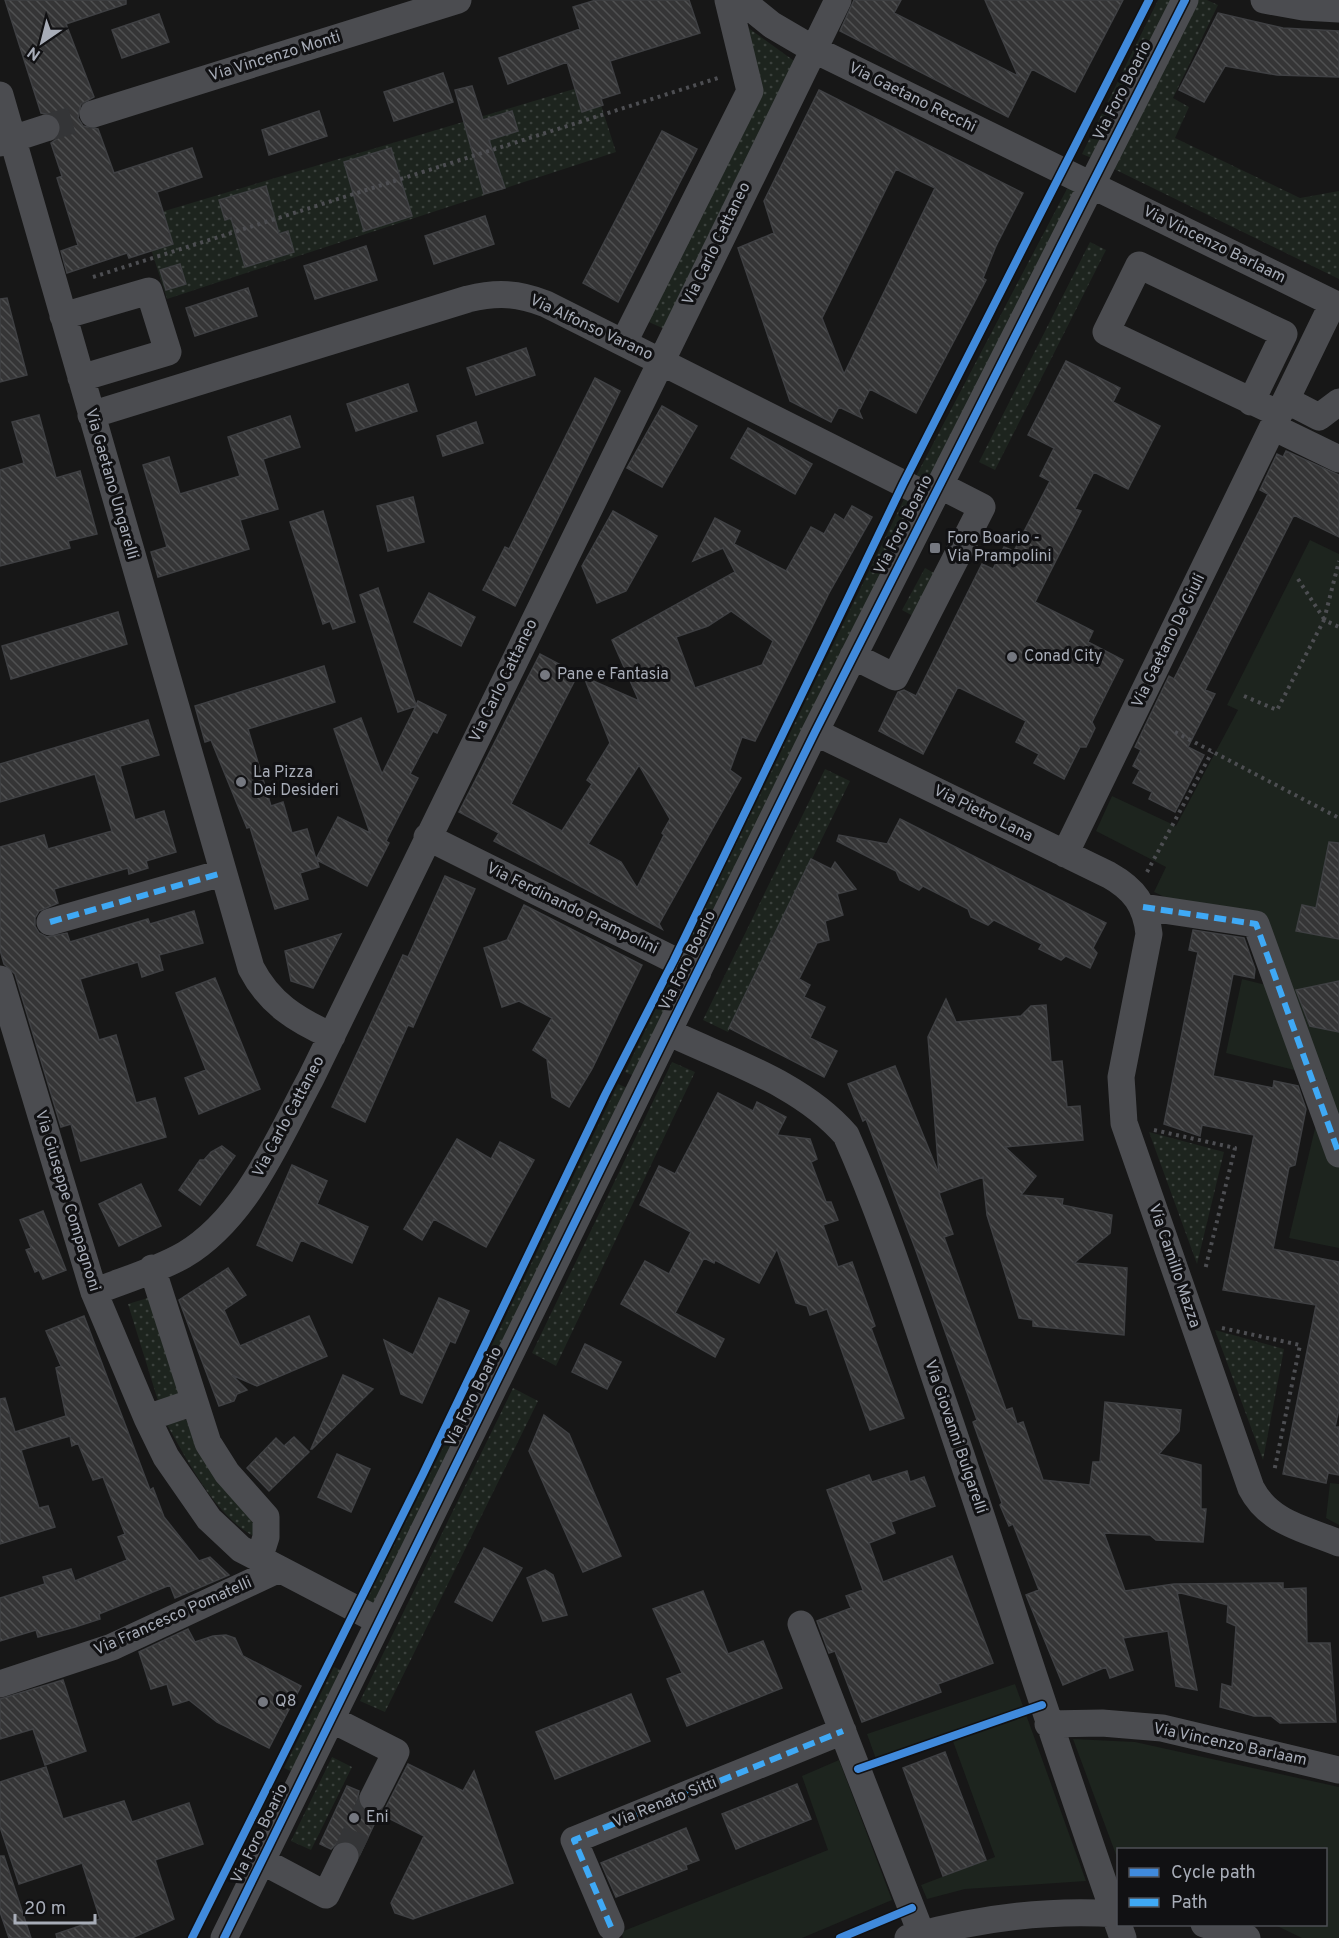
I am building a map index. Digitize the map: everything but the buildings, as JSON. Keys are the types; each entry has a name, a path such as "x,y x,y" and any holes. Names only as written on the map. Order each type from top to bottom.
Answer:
{"street":[{"name":"Via Vincenzo Monti","path":"93,114 458,0"},
{"path":"624,342 750,91 728,0"},
{"name":"Via Gaetano Recchi","path":"741,0 772,25 813,50 1090,185"},
{"name":"Via Carlo Cattaneo","path":"94,1292 153,1268 198,1245 237,1206 264,1165 437,842 660,360 838,0"},
{"name":"Via Foro Boario","path":"224,1938 815,732 1185,0"},
{"path":"1264,0 1303,8 1339,9"},
{"name":"Via Gaetano Ungarelli","path":"0,95 6,141 56,289 246,953 258,982 267,995 291,1016 332,1036"},
{"path":"6,141 46,128"},
{"name":"Via Vincenzo Barlaam","path":"1090,185 1336,305"},
{"path":"1251,402 1284,334 1139,264 1106,332 1251,402 1279,414 1339,459"},
{"path":"63,316 149,291 168,352 81,378"},
{"name":"Via Alfonso Varano","path":"91,415 485,295 501,293 530,297 936,492"},
{"name":"Via Gaetano De Giuli","path":"1065,854 1279,414 1336,305"},
{"path":"1279,414 1319,417 1339,402"},
{"name":"Via Foro Boario","path":"853,656 895,677 982,507 936,492"},
{"name":"Via Pietro Lana","path":"815,732 1117,879 1139,900 1257,924 1339,1154"},
{"name":"Via Ferdinando Prampolini","path":"437,842 698,972"},
{"path":"50,922 222,873"},
{"name":"Via Camillo Mazza","path":"1139,900 1149,934 1121,1077 1124,1123 1251,1488 1266,1511"},
{"name":"Via Giuseppe Compagnoni","path":"0,979 94,1292 147,1418 166,1457 210,1519 241,1549 379,1621"},
{"name":"Via Giovanni Bulgarelli","path":"668,1032 802,1095 828,1114 846,1135 911,1307 988,1534 1048,1724 1117,1916"},
{"path":"153,1268 194,1402 215,1456 238,1487 266,1517 268,1564"},
{"path":"147,1418 194,1402"},
{"path":"1266,1511 1276,1518 1339,1543"},
{"name":"Via Francesco Pomatelli","path":"0,1683 112,1647 268,1564"},
{"path":"801,1624 843,1731 918,1937 1007,1916 1117,1922"},
{"path":"331,1719 396,1752 373,1798"},
{"name":"Via Vincenzo Barlaam","path":"1048,1724 1102,1723 1162,1728 1339,1770"},
{"name":"Via Renato Sitti","path":"611,1927 574,1840 843,1731"},
{"path":"262,1862 326,1894 345,1856"},
{"path":"1210,1926 1247,1938"}],"path":[{"path":"56,289 745,69"},
{"path":"1244,696 1277,710 1324,620 1339,561"},
{"path":"1298,579 1324,620 1339,627"},
{"path":"1174,732 1339,818"},
{"path":"1139,900 1212,752"},
{"path":"1124,1123 1235,1148 1204,1275"},
{"path":"1192,1321 1300,1346 1266,1511"}],"shaded area":[{"path":"1158,0 1175,0 1094,159 1082,154"},
{"path":"1198,0 1207,0 1218,5 1173,98 1189,107 1175,138 1300,198 1339,191 1339,279 1112,168"},
{"path":"743,24 797,63 669,331 642,319 756,93"},
{"path":"594,83 616,152 167,299 141,218"},
{"path":"1069,185 1076,189 928,484 914,480"},
{"path":"1090,242 1106,250 995,470 979,462"},
{"path":"905,497 919,504 638,1078 625,1072"},
{"path":"1310,540 1339,554 1339,1248 1289,1238 1327,1078 1226,1053 1242,979 1274,987 1256,915 1173,901 1154,892 1166,867 1096,831 1112,796 1176,826 1238,710 1227,705"},
{"path":"925,568 936,574 913,616 902,610"},
{"path":"825,769 850,781 728,1032 703,1020"},
{"path":"672,1062 695,1072 556,1366 532,1353"},
{"path":"618,1084 632,1090 491,1381 477,1376"},
{"path":"1149,1132 1224,1152 1197,1264"},
{"path":"151,1297 181,1397 159,1404 128,1304"},
{"path":"1215,1330 1284,1349 1263,1460"},
{"path":"513,1388 538,1401 385,1712 360,1701"},
{"path":"464,1406 474,1409 379,1606 366,1601"},
{"path":"188,1419 258,1517 255,1537 227,1516 215,1502 193,1470 166,1423"},
{"path":"1330,1483 1339,1484 1339,1525 1326,1518"},
{"path":"334,1667 347,1673 297,1774 284,1768"},
{"path":"1015,1684 1086,1881 965,1889 927,1899 921,1885 995,1857 950,1733 876,1759 867,1734"},
{"path":"1073,1739 1135,1742 1339,1787 1339,1938 1302,1938 1277,1926 1327,1926 1327,1848 1117,1848 1117,1857"},
{"path":"332,1757 352,1767 311,1850 291,1841"},
{"path":"839,1760 892,1900 802,1938 623,1938 621,1932 828,1850 802,1776"}],"tunnel":[{"path":"46,128 93,114"},
{"path":"345,1856 373,1798"}],"marked path":[{"path":"50,922 222,873"},
{"path":"1143,907 1256,924 1339,1154"},
{"path":"611,1927 574,1840 843,1731"}],"cycle path":[{"path":"192,1938 423,1474 903,484 1149,0"},
{"path":"224,1938 815,732 1185,0"},
{"path":"858,1769 1042,1705"},
{"path":"840,1938 912,1908"}],"place":[{"name":"Foro Boario - Via Prampolini","path":"935,548"},
{"name":"Conad City","path":"1012,657"},
{"name":"Pane e Fantasia","path":"545,675"},
{"name":"La Pizza Dei Desideri","path":"241,782"},
{"name":"Q8","path":"263,1702"},
{"name":"Eni","path":"354,1818"}]}
